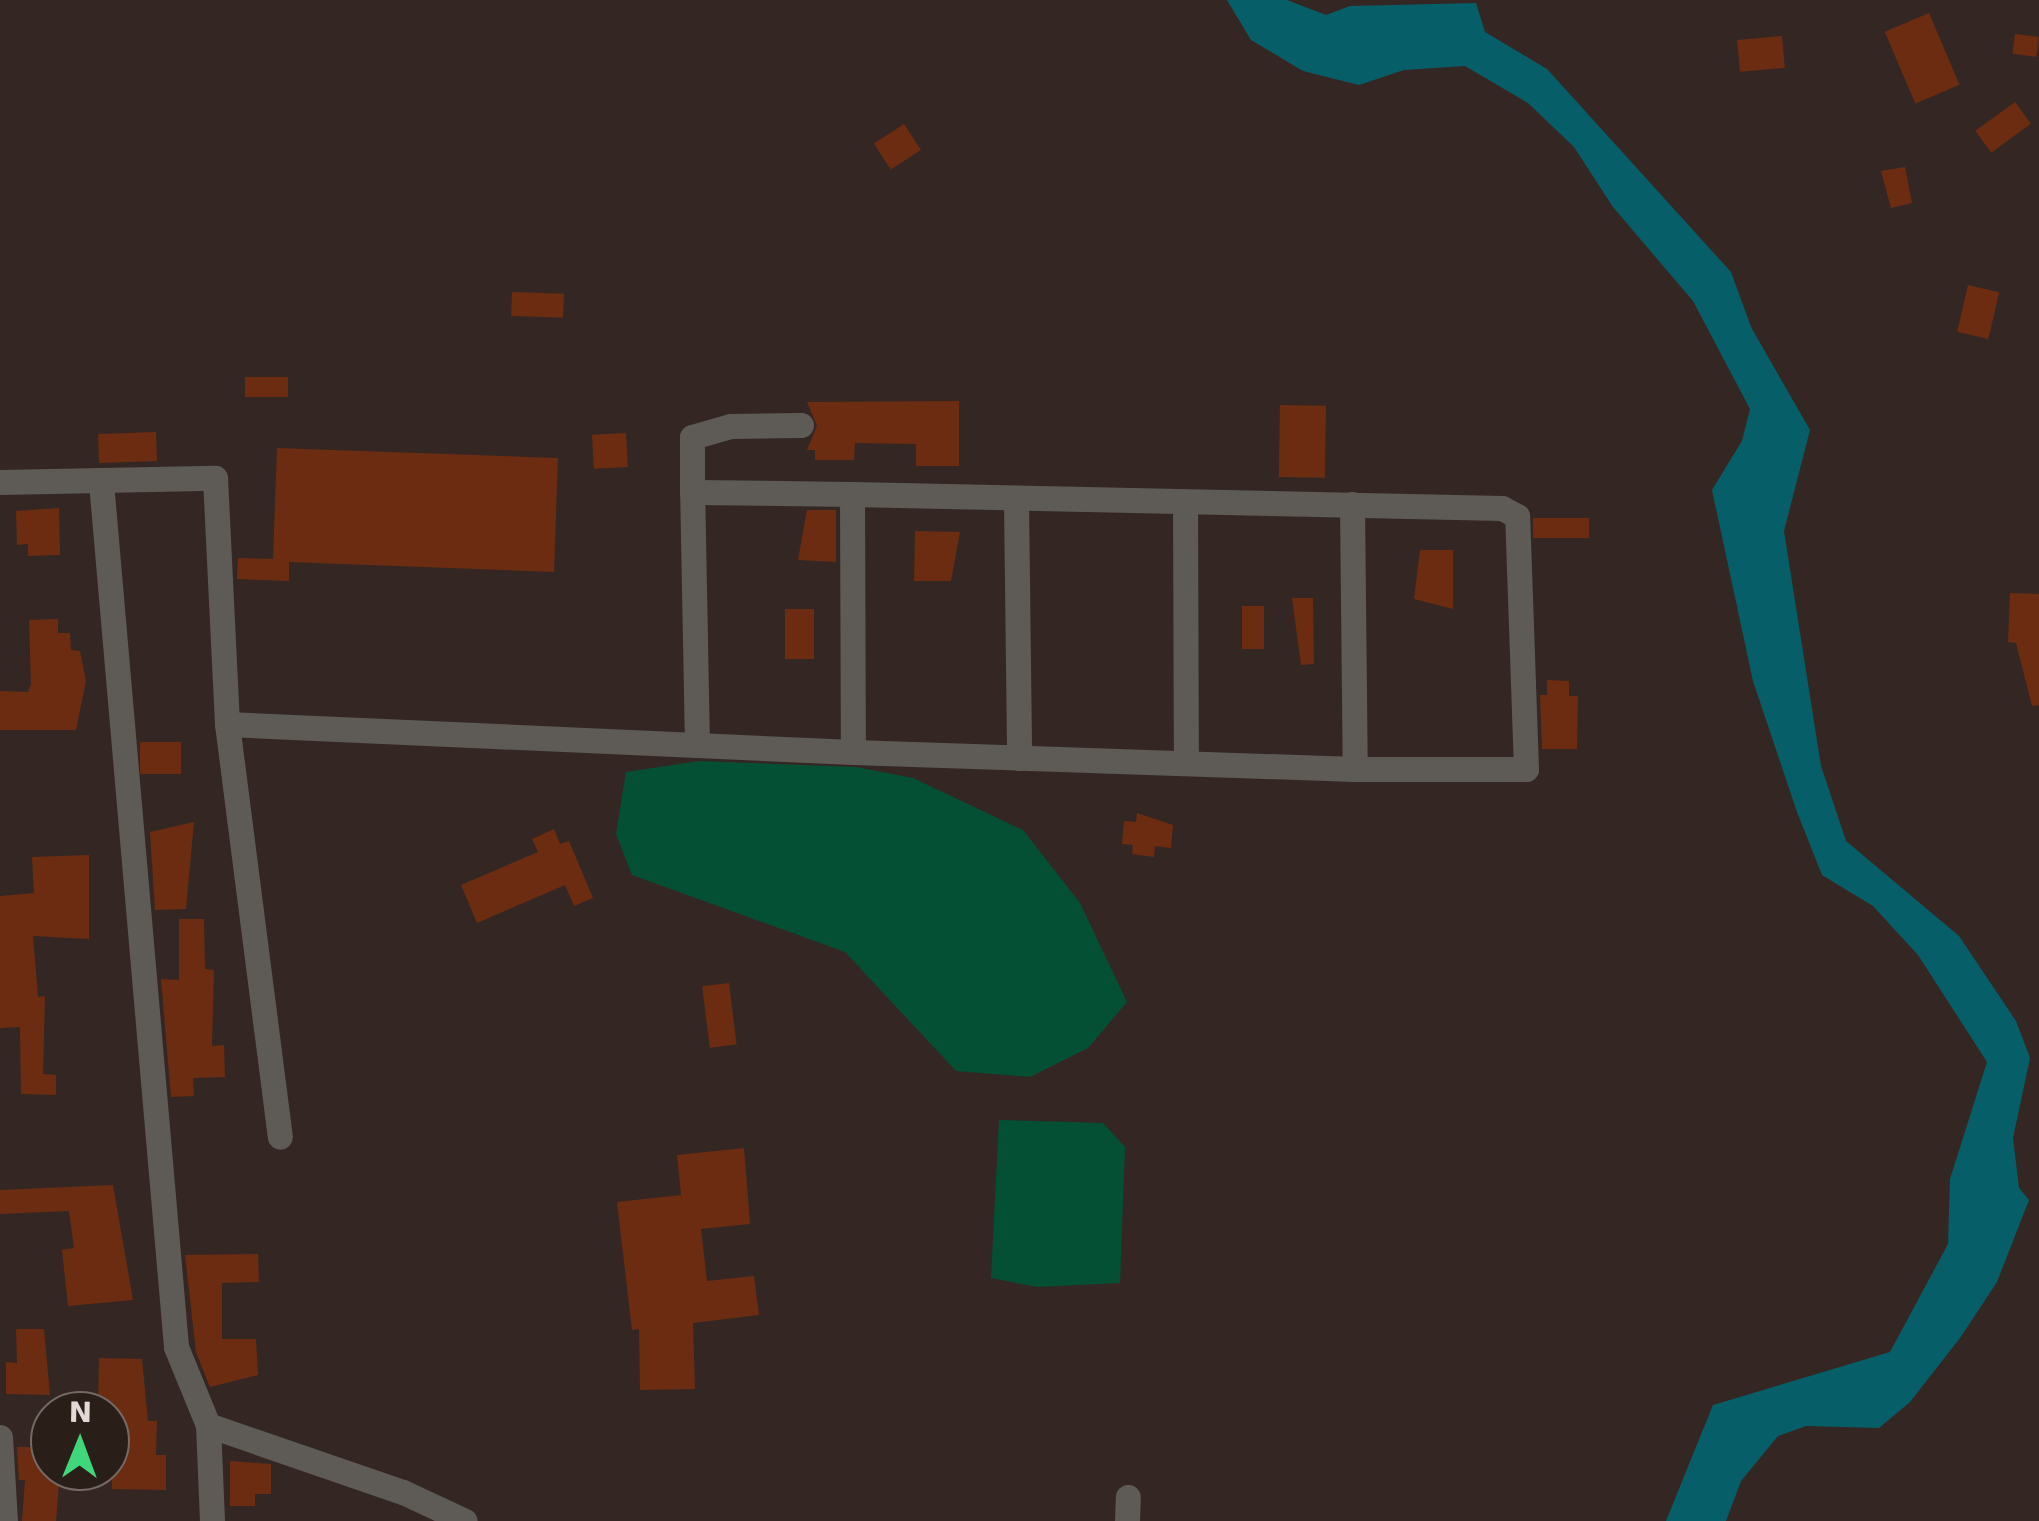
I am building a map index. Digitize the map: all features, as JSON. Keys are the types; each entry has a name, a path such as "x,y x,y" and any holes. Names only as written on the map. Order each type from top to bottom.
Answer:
{"street":[{"path":"697,745 692,436 730,426 801,425"},
{"path":"0,482 214,478 227,724 280,1137"},
{"path":"101,482 176,1347 208,1426 212,1521"},
{"path":"227,724 1020,758 1355,769 1526,769 1517,516 1502,508 692,492"},
{"path":"852,494 853,752"},
{"path":"1016,500 1020,758"},
{"path":"1185,502 1186,763"},
{"path":"1352,504 1355,769"},
{"path":"208,1426 403,1492 465,1521"},
{"path":"0,1437 5,1521"},
{"path":"403,1492 405,1521"}],"green space":[{"path":"699,761 856,767 913,778 1023,830 1080,903 1127,1002 1088,1048 1030,1077 956,1071 845,952 632,875 616,834 626,772"},
{"path":"999,1120 1103,1123 1125,1147 1120,1283 1037,1287 991,1278"}],"water":[{"path":"1227,0 1287,0 1326,15 1350,6 1476,3 1485,32 1547,69 1731,272 1751,327 1810,430 1784,531 1821,766 1846,841 1959,936 2016,1021 2030,1058 2013,1138 2019,1188 2029,1200 1997,1282 1910,1402 1879,1428 1806,1426 1778,1436 1741,1481 1726,1521 1666,1521 1713,1405 1890,1352 1948,1244 1950,1179 1987,1062 1918,955 1873,906 1822,875 1797,812 1753,681 1712,490 1742,441 1750,409 1693,301 1613,207 1574,147 1528,103 1465,66 1404,70 1359,85 1303,71 1251,40"}],"building":[{"path":"1929,13 1959,85 1915,104 1885,32"},
{"path":"2015,34 2039,37 2036,57 2013,54"},
{"path":"1782,36 1785,68 1740,72 1737,40"},
{"path":"2015,102 2031,124 1991,153 1975,131"},
{"path":"904,124 921,150 891,170 874,144"},
{"path":"1905,167 1912,203 1891,208 1881,171"},
{"path":"1968,285 1999,292 1988,339 1957,332"},
{"path":"512,292 564,294 563,318 511,316"},
{"path":"245,377 288,377 288,397 245,397"},
{"path":"959,401 959,466 916,466 916,444 855,443 854,460 815,460 815,450 807,450 817,426 807,402"},
{"path":"1280,405 1326,406 1325,478 1279,477"},
{"path":"156,432 157,461 99,463 98,434"},
{"path":"626,433 628,467 594,469 592,435"},
{"path":"277,448 558,458 554,572 289,562 289,581 237,579 238,558 273,559"},
{"path":"59,508 60,555 28,556 28,544 17,545 16,511"},
{"path":"807,510 836,510 836,562 798,560"},
{"path":"1533,518 1589,518 1589,538 1533,538"},
{"path":"915,531 960,532 951,581 914,581"},
{"path":"1420,550 1453,550 1453,609 1414,599"},
{"path":"2010,593 2039,594 2039,705 2032,706 2016,643 2008,642"},
{"path":"1292,598 1313,598 1314,664 1301,665"},
{"path":"1242,606 1264,606 1264,649 1242,649"},
{"path":"785,609 814,609 814,659 785,659"},
{"path":"58,619 58,633 70,633 71,650 80,651 86,681 76,730 0,730 0,691 28,692 31,684 29,620"},
{"path":"1547,680 1569,681 1569,696 1578,696 1577,749 1542,749 1540,695 1547,695"},
{"path":"140,742 181,742 181,774 140,774"},
{"path":"1137,813 1173,825 1171,848 1155,846 1154,857 1132,854 1133,845 1122,844 1124,821 1136,822"},
{"path":"194,822 186,909 155,910 150,832"},
{"path":"554,829 560,844 569,841 593,898 574,906 565,885 477,923 461,885 538,852 532,839"},
{"path":"89,855 89,939 33,936 38,997 45,996 43,1074 56,1075 56,1095 21,1094 20,1027 0,1028 0,896 34,893 32,857"},
{"path":"179,919 204,919 205,969 214,970 212,1046 224,1045 225,1077 193,1078 194,1096 171,1097 161,979 179,980"},
{"path":"729,983 737,1045 710,1048 702,986"},
{"path":"744,1148 750,1224 701,1229 707,1281 754,1276 759,1315 693,1323 695,1389 640,1390 639,1329 632,1330 617,1202 681,1195 677,1155"},
{"path":"113,1185 133,1300 68,1306 62,1250 74,1248 69,1211 0,1214 0,1190"},
{"path":"258,1254 259,1282 222,1283 222,1339 256,1339 258,1375 210,1387 196,1352 185,1255"},
{"path":"16,1329 44,1329 50,1391 6,1394 6,1362 17,1363"},
{"path":"99,1358 142,1359 148,1421 157,1421 156,1455 166,1455 166,1490 130,1489 130,1391 98,1391"},
{"path":"17,1447 30,1447 30,1491 58,1491 56,1521 22,1521 25,1480 19,1480"},
{"path":"230,1461 271,1464 271,1494 255,1494 255,1506 230,1506"}]}
